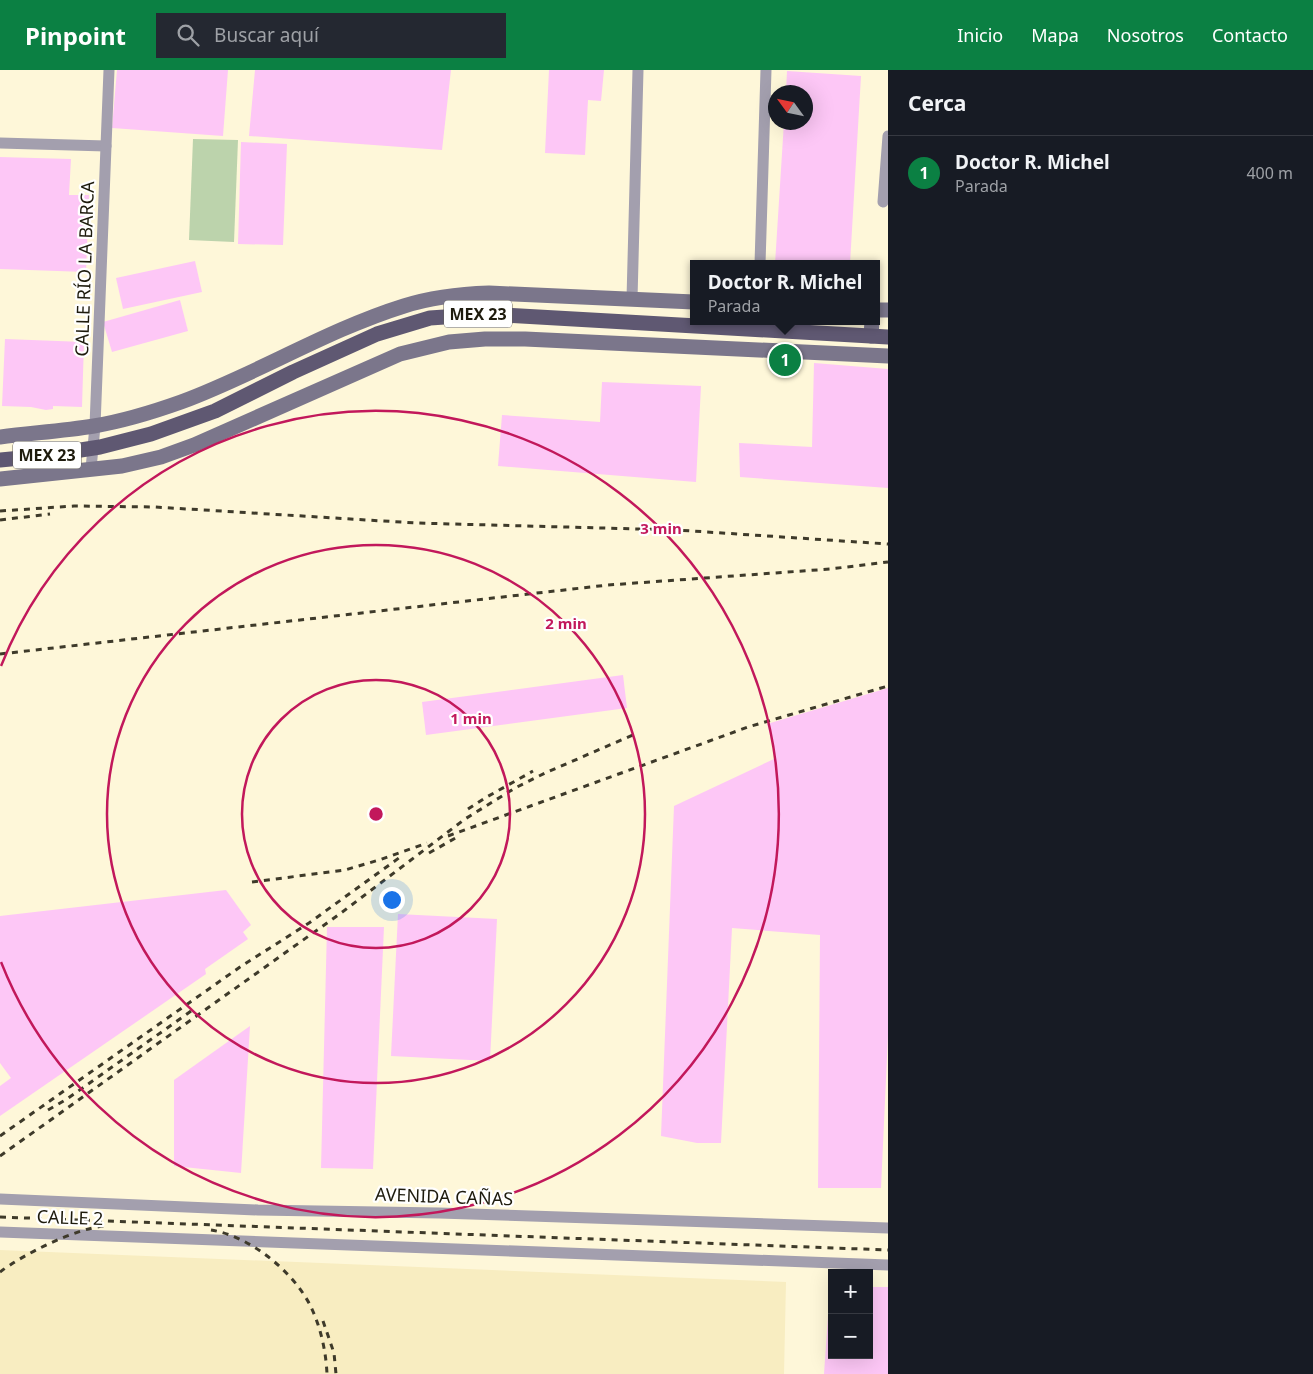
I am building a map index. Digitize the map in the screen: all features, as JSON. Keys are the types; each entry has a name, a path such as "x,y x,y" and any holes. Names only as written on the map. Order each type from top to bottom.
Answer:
{"main road":[{"path":"0,437 95,426 151,412 183,401 364,320 428,299 458,294 489,292 690,302"},
{"name":"MEX 23","path":"0,460 93,448 150,434 215,411 293,372 377,334 430,318 488,314 684,325 872,328 888,336"},
{"path":"682,347 684,325"},
{"path":"0,480 122,466 161,457 194,445 400,354 449,342 485,339 525,339 888,356"}],"street":[{"name":"CALLE RÍO LA BARCA","path":"91,469 95,426 109,70"},
{"path":"632,299 638,70"},
{"path":"760,260 766,70"},
{"path":"883,202 888,136"},
{"path":"0,143 106,146"},
{"name":"AVENIDA CAÑAS","path":"0,1199 258,1210 456,1214 888,1228"},
{"name":"CALLE 2","path":"0,1232 888,1265"}],"shaded area":[{"path":"0,1250 786,1282 784,1374 0,1374"}],"green space":[{"path":"193,139 238,140 234,242 189,240"}],"building":[{"path":"117,70 228,70 223,136 112,128"},
{"path":"255,70 451,70 442,150 249,136"},
{"path":"549,70 604,70 601,101 588,100 585,155 545,153"},
{"path":"787,71 861,76 850,260 775,260 783,130 813,130 813,85 786,85"},
{"path":"241,142 287,144 283,245 238,244"},
{"path":"0,157 71,159 69,195 89,195 86,272 0,269"},
{"path":"195,261 202,292 123,309 116,278"},
{"path":"180,300 188,331 112,352 103,322"},
{"path":"5,339 84,342 82,407 53,406 53,409 46,410 31,407 2,406"},
{"path":"814,363 888,369 888,488 740,477 739,443 812,447"},
{"path":"602,382 701,386 696,482 498,466 502,415 600,422"},
{"path":"623,675 627,708 426,735 422,702"},
{"path":"888,688 888,1035 881,1188 818,1188 820,935 732,928 721,1143 697,1143 661,1136 674,806 776,758 767,724"},
{"path":"226,890 251,925 243,932 248,939 205,969 206,974 0,1116 0,1086 11,1078 0,1063 0,916"},
{"path":"398,914 497,919 490,1061 391,1056"},
{"path":"327,927 384,927 373,1169 321,1168"},
{"path":"250,1026 241,1173 174,1166 174,1080"},
{"path":"873,1287 888,1287 888,1374 824,1374 828,1316 828,1359 873,1359"}],"railway":[{"path":"0,511 74,506 155,507 416,523 677,530 888,544"},
{"path":"0,520 50,514"},
{"path":"0,654 608,585 830,569 888,562"},
{"path":"448,836 748,727 888,686"},
{"path":"0,1156 341,913 465,819 515,788 633,735"},
{"path":"468,809 533,771"},
{"path":"429,853 459,836"},
{"path":"252,882 345,870 427,843"},
{"path":"0,1136 240,967 309,923 403,855"},
{"path":"48,1110 67,1099 194,1009"},
{"path":"0,1217 888,1250"},
{"path":"0,1272 50,1243 78,1232 104,1226"},
{"path":"211,1230 241,1240 255,1248 294,1281 311,1307 318,1323 327,1374"},
{"path":"323,1321 334,1353 336,1374"}],"place":[{"name":"Doctor R. Michel","path":"785,360"}]}
